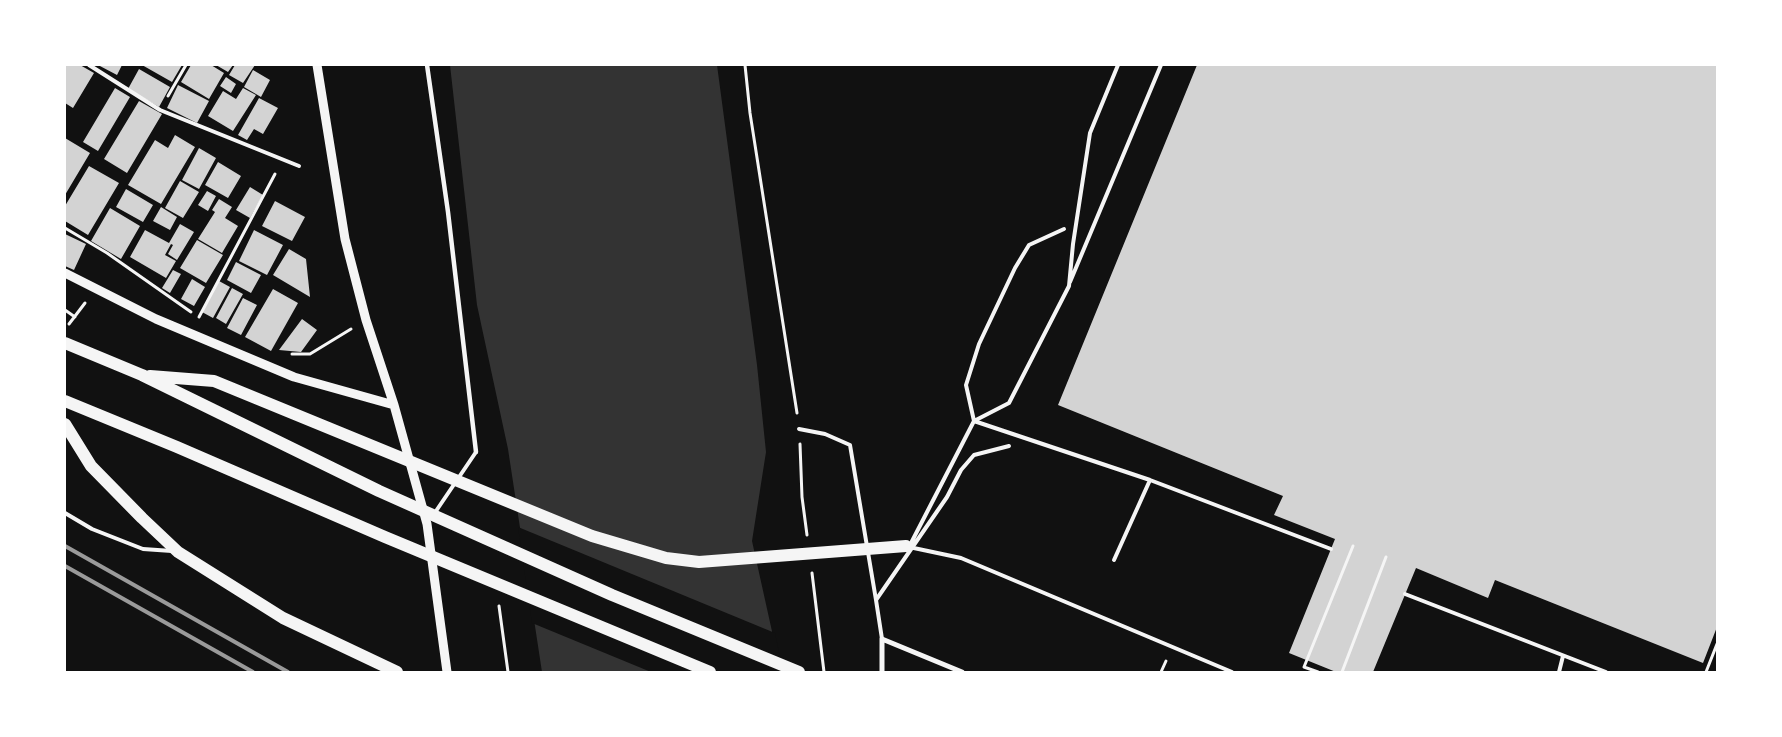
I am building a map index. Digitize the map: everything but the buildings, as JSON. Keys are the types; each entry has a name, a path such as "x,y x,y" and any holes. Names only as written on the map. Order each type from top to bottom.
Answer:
{"main road":[{"path":"65,343 142,375 379,491 612,595 799,672"},
{"path":"142,375 214,381 592,536 666,558 699,562 908,546"},
{"path":"65,402 186,450 385,538 710,672"},
{"path":"65,424 91,466 178,552 283,618 397,672"}],"street":[{"path":"317,65 345,238 366,320 394,405 428,524 447,672"},
{"path":"426,65 448,212 476,452"},
{"path":"65,273 156,320 294,377 394,405"},
{"path":"882,672 882,639 962,672"}],"lane":[{"path":"89,65 160,110 299,166"},
{"path":"1068,286 1090,133 1118,65"},
{"path":"1161,65 1068,286 1009,403 974,422 908,546 961,558 1232,672"},
{"path":"974,422 966,385 979,344 1015,268 1029,245 1064,229"},
{"path":"974,422 1150,480 1331,549"},
{"path":"799,429 825,434 850,445 882,639"},
{"path":"876,600 948,497 961,470 974,455 1010,446"},
{"path":"428,524 476,452"},
{"path":"1114,560 1150,480"},
{"path":"65,513 92,528 143,549 178,552"},
{"path":"1405,594 1606,672"},
{"path":"1558,672 1563,656"}],"path":[{"path":"160,110 186,65"},
{"path":"745,65 750,113 799,429"},
{"path":"199,317 283,159"},
{"path":"65,228 107,253 206,322"},
{"path":"65,328 95,290"},
{"path":"65,310 75,316"},
{"path":"285,354 310,354 366,320"},
{"path":"1318,672 1304,667 1353,546"},
{"path":"1342,672 1386,557"},
{"path":"1706,672 1717,644"}],"shaded area":[{"path":"450,65 717,65 757,365 766,452 752,541 781,672 542,672 508,449 477,305"}],"pier":[{"path":"518,527 775,633 783,672 651,672 532,623"}],"railway":[{"path":"65,546 288,672"},
{"path":"65,566 253,672"}]}
